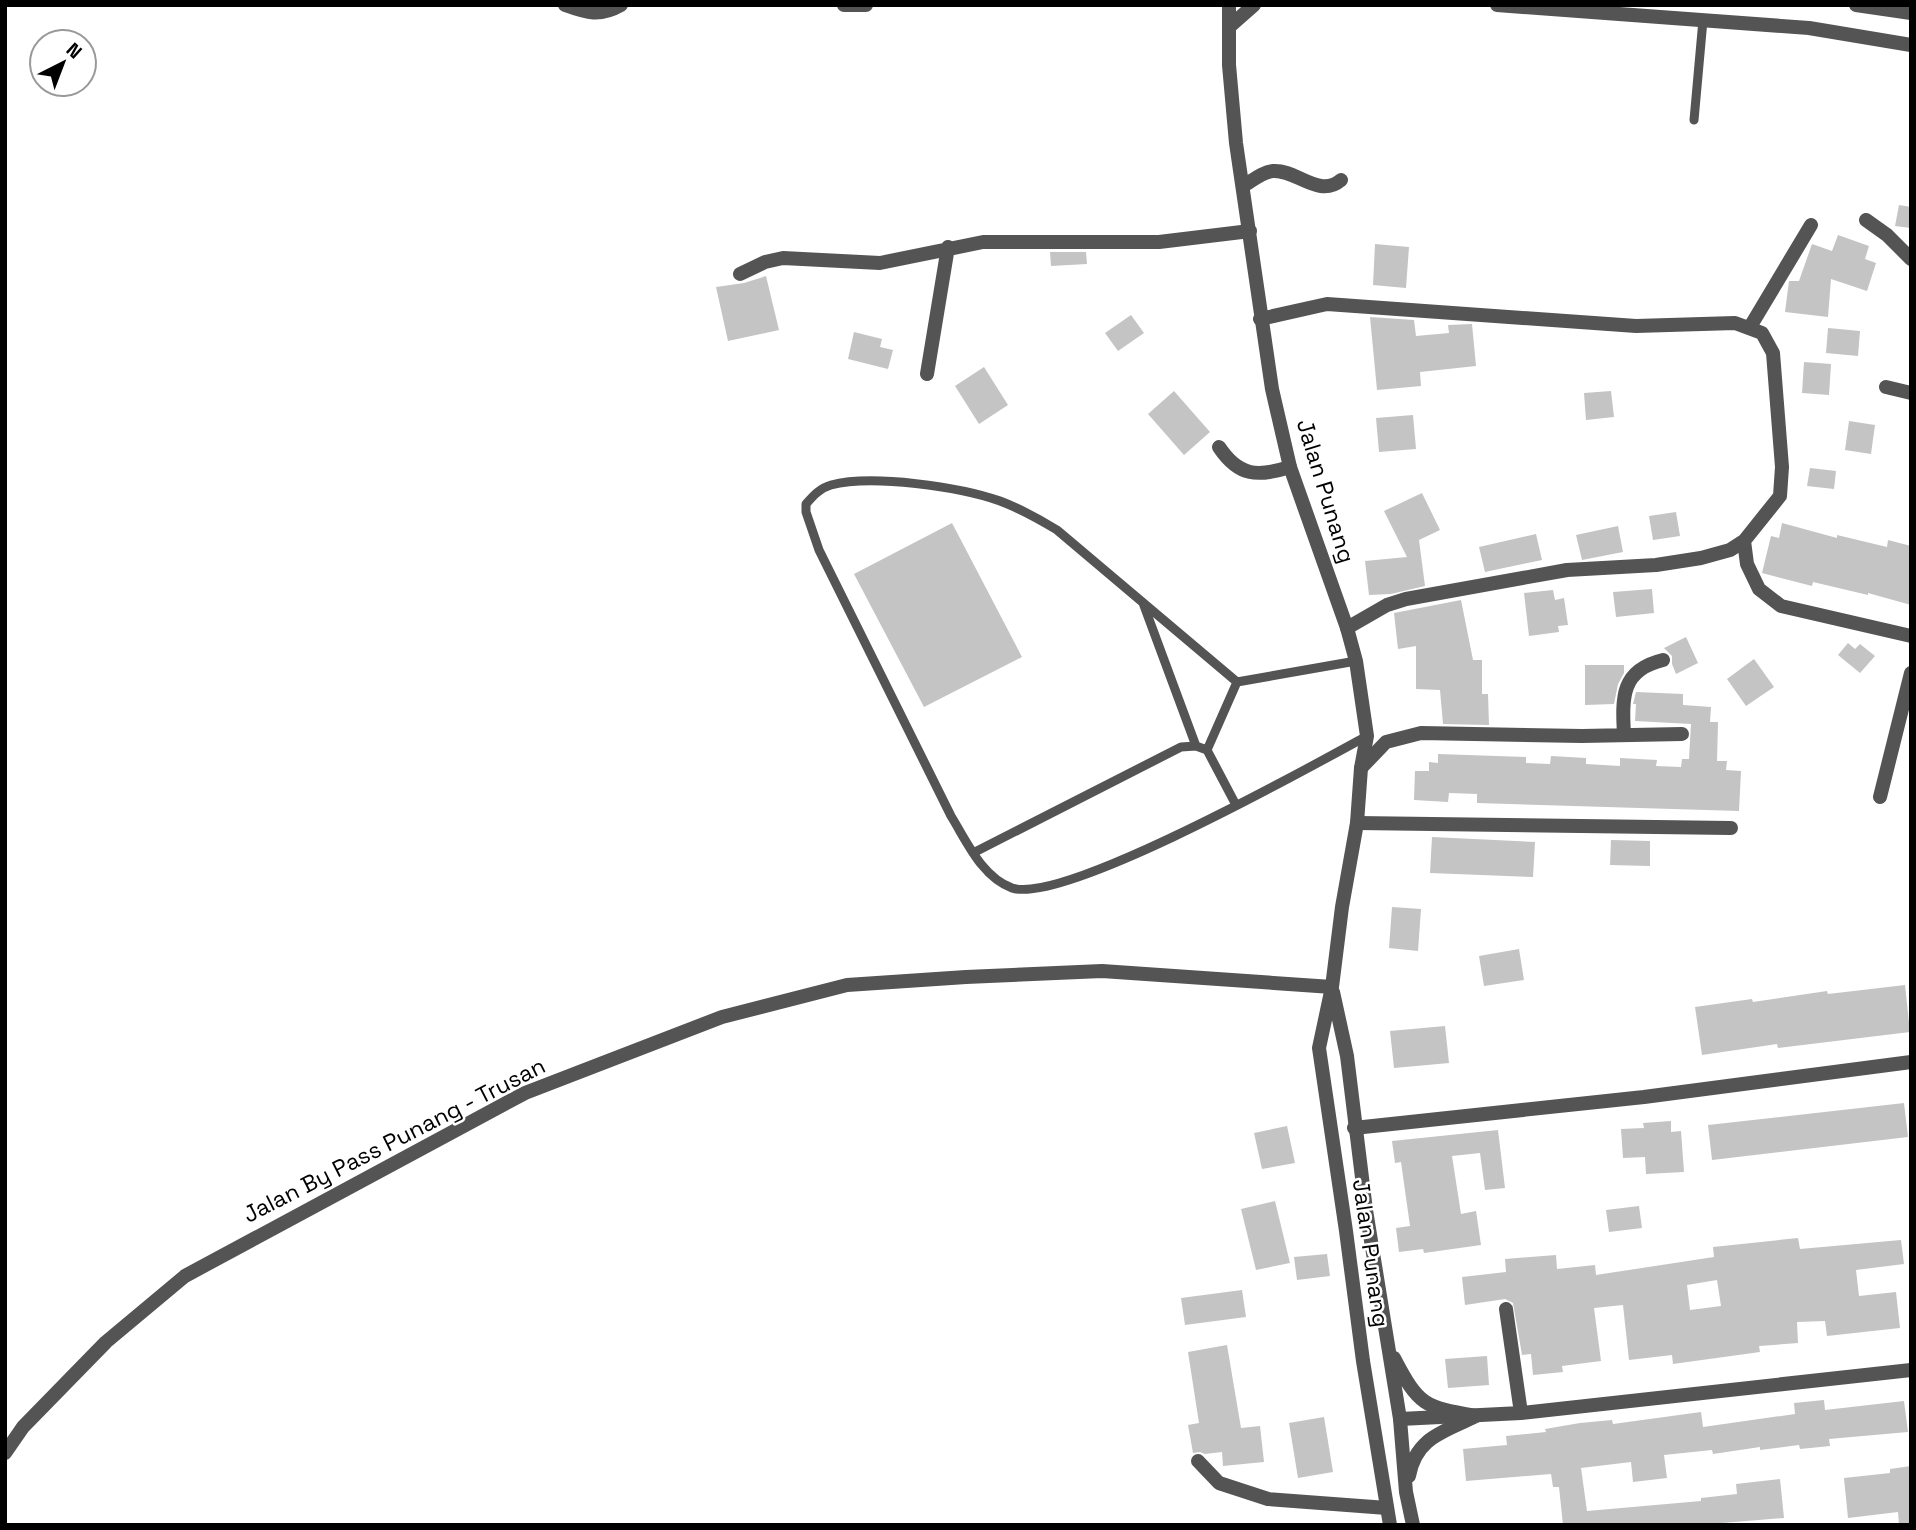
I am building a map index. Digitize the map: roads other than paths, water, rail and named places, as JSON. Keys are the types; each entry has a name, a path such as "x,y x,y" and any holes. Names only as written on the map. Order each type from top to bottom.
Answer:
{"street":[{"path":"565,5 584,12 607,13 621,5"},
{"path":"844,5 866,5"},
{"name":"Jalan Punang","path":"1229,5 1230,78 1236,143 1272,389 1290,467 1347,628 1356,661 1367,736 1361,768 1357,823 1342,907 1332,987 1319,1048 1390,1525"},
{"path":"1229,27 1255,5"},
{"path":"1497,5 1809,28 1911,45"},
{"path":"1856,5 1911,13"},
{"path":"1243,186 1273,171 1291,175 1307,184 1324,186 1337,184 1341,180"},
{"path":"1866,220 1887,235 1911,259"},
{"path":"1750,327 1811,225"},
{"path":"740,274 765,262 783,258 880,262 983,242 1160,242 1250,231"},
{"path":"927,374 948,247"},
{"path":"1260,319 1327,304 1636,326 1735,323 1762,333 1773,353 1782,467 1780,496 1744,541 1730,550 1701,558 1656,565 1567,570 1406,599 1387,605 1347,628"},
{"path":"1886,387 1911,393"},
{"path":"1219,447 1228,461 1242,470 1265,474 1290,467"},
{"path":"1744,541 1747,564 1759,589 1781,607 1911,636"},
{"path":"1624,735 1623,719 1631,677 1639,668 1663,660"},
{"path":"1880,797 1911,673"},
{"path":"1361,768 1386,742 1421,733 1682,734"},
{"path":"1357,823 1731,828"},
{"name":"Jalan By Pass Punang - Trusan","path":"5,1453 23,1427 106,1342 185,1276 525,1093 722,1017 847,985 966,976 1102,971 1332,987"},
{"name":"Jalan Punang","path":"1332,987 1347,1056 1354,1128 1400,1419 1406,1492 1413,1525"},
{"path":"1354,1128 1644,1097 1911,1062"},
{"path":"1506,1309 1521,1413"},
{"path":"1388,1348 1409,1388 1425,1403 1436,1409 1476,1416"},
{"path":"1373,1422 1521,1413 1911,1370"},
{"path":"1406,1492 1412,1461 1426,1440 1476,1416"},
{"path":"1198,1461 1219,1483 1268,1499 1387,1508"}],"lane":[{"path":"1694,120 1703,20"},
{"path":"1237,682 1058,530 997,500 940,487 849,483 822,489 806,505 818,550 951,816 973,853 991,876 1014,888 1046,888 1112,865 1236,805 1367,736"},
{"path":"1143,603 1196,746"},
{"path":"1237,682 1356,661"},
{"path":"1207,750 1237,682"},
{"path":"973,853 1181,747 1196,746 1207,750 1236,805"}]}
